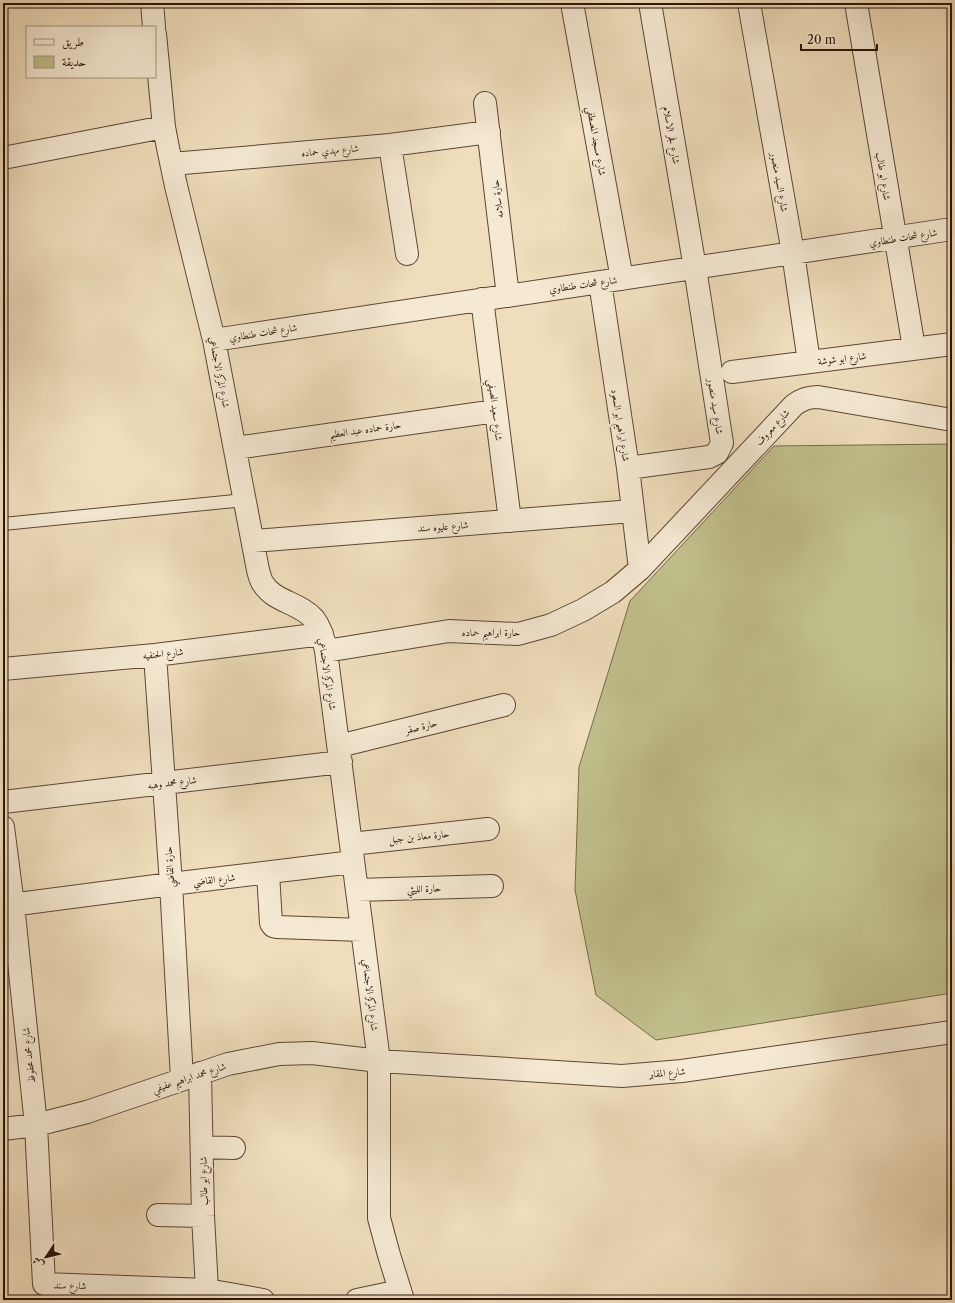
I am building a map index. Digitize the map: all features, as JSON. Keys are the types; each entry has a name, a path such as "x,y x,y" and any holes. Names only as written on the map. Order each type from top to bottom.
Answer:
{"street":[{"path":"152,3 154,26"},
{"name":"شارع مسجد المصطفي","path":"572,3 622,279"},
{"name":"شارع فجر الاسلام","path":"650,3 695,268"},
{"name":"شارع السيد منصور","path":"749,3 793,253 809,362"},
{"name":"شارع ابو طالب","path":"856,3 914,348"},
{"name":"شارع المركز الاجتماعي","path":"156,44 164,126 176,186 214,340 258,570 262,582 270,592 282,600 300,607 314,619 324,642 340,754 379,1061 379,1218 402,1295"},
{"name":"حارة سلامه","path":"485,103 508,296"},
{"path":"3,158 164,126"},
{"name":"شارع مهدي حماده","path":"172,164 390,145 489,132"},
{"path":"390,145 407,254"},
{"name":"شارع شحات طنطاوي","path":"214,340 952,229"},
{"name":"شارع سيد منصور","path":"628,468 709,457 717,453 722,443 695,268"},
{"name":"شارع ابراهيم ابو السعود","path":"600,282 628,468 640,569"},
{"name":"شارع سعيد الصيفي","path":"482,299 510,521"},
{"name":"شارع ابو شوشة","path":"732,372 952,344"},
{"name":"شارع معروف","path":"640,569 794,405 801,400 809,397 818,397 952,420"},
{"name":"حارة حماده عبد العظيم","path":"235,448 496,411"},
{"name":"شارع عليوه سند","path":"253,541 633,511"},
{"name":"حارة ابراهيم حماده","path":"324,642 449,631 518,634 551,625 584,610 613,592 640,569"},
{"name":"شارع الحنفيه","path":"3,669 155,654 324,642"},
{"name":"حارة القاضي","path":"155,654 171,884 191,1076"},
{"name":"حارة صقر","path":"340,754 504,705"},
{"name":"شارع محمد وهبه","path":"3,802 163,783 340,754"},
{"name":"شارع محمد محفوظ","path":"3,827 11,974 36,1125 44,1284"},
{"name":"حارة معاذ بن جبل","path":"352,853 488,829"},
{"name":"شارع القاضي","path":"8,905 268,873 352,853"},
{"path":"268,873 271,923 273,926 362,930"},
{"name":"حارة الليثي","path":"357,890 492,886"},
{"name":"شارع المقابر","path":"379,1061 622,1076 682,1071 952,1032"},
{"name":"شارع محمد ابراهيم عفيفي","path":"3,1129 36,1125 87,1112 228,1064 279,1054 312,1053 379,1061"},
{"name":"شارع ابو طالب","path":"191,1076 202,1147 203,1216 207,1290"},
{"path":"202,1147 234,1148"},
{"path":"158,1215 203,1216"},
{"name":"شارع سند","path":"44,1284 207,1290 263,1300"},
{"path":"357,1300 402,1295"}],"lane":[{"path":"3,524 245,500"}],"green space":[{"path":"952,444 952,993 656,1040 596,995 575,890 579,767 630,601 774,446"}]}
